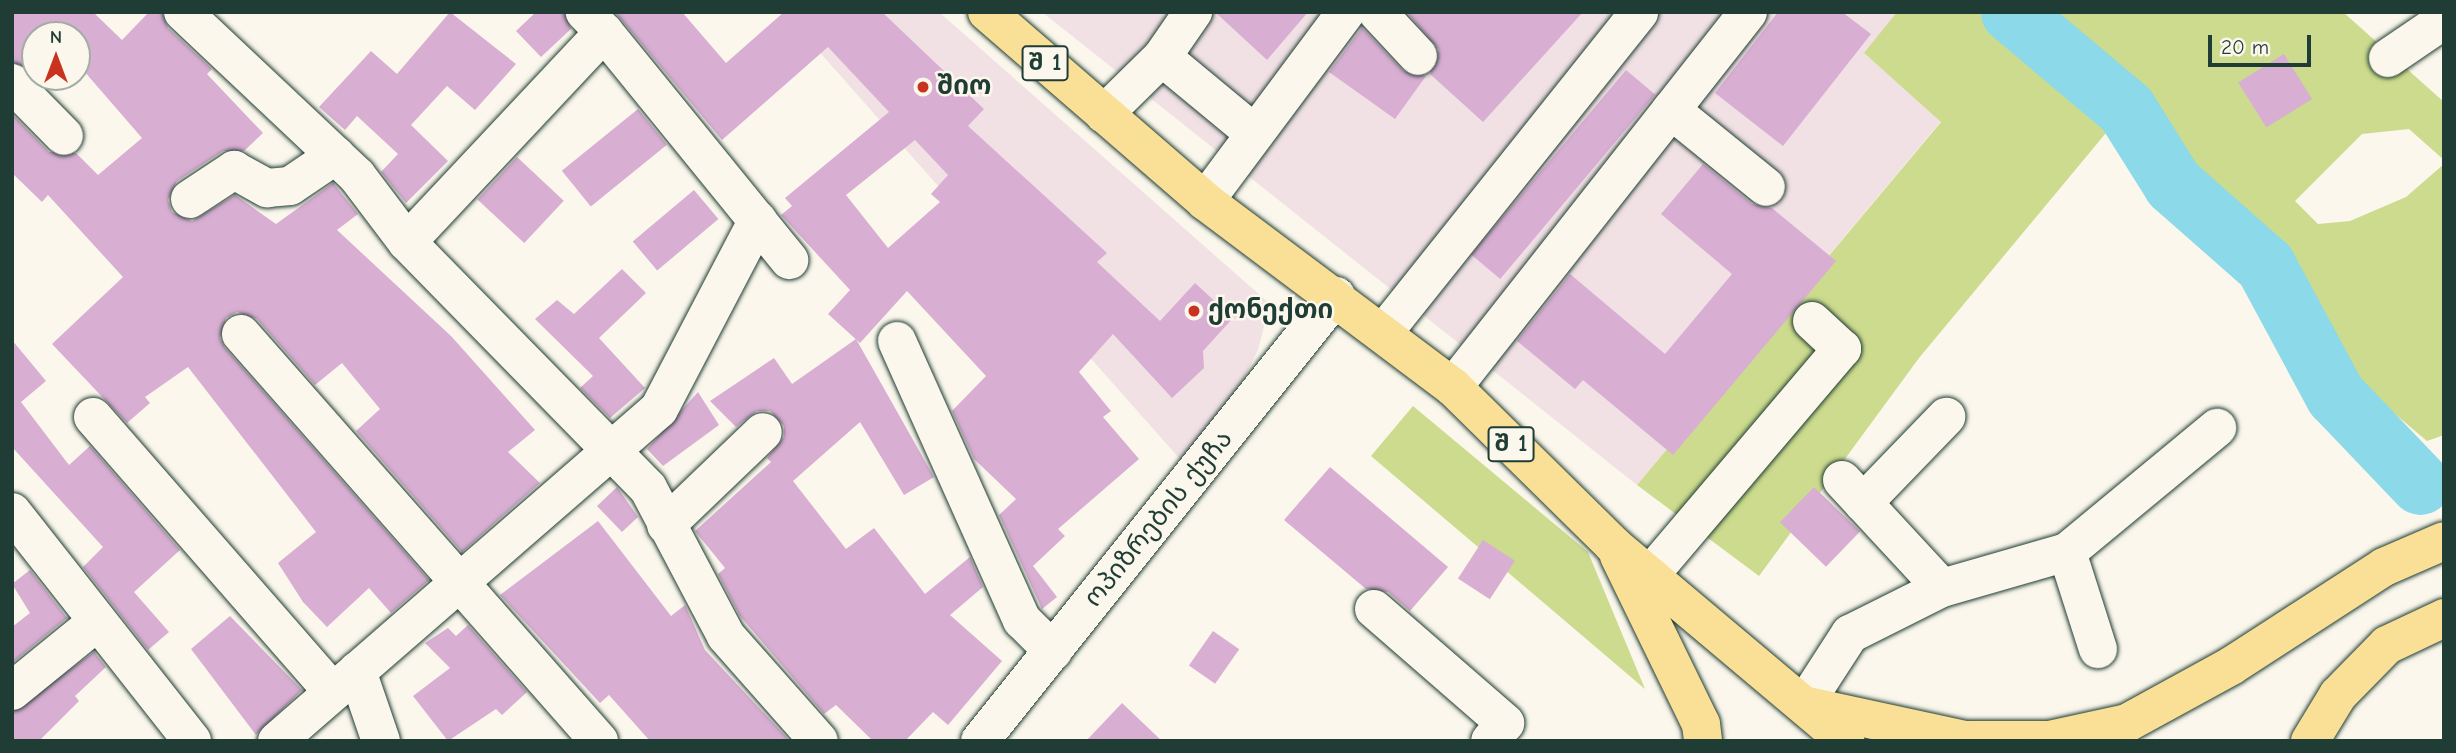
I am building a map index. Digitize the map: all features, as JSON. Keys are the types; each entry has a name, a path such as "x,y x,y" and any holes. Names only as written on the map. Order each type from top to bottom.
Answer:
{"highway":[{"name":"შ 1","path":"987,12 1205,201 1336,296 1453,387 1613,545 1846,741"},
{"path":"1804,705 1965,740 2049,740 2127,723 2231,666 2384,567 2444,541"},
{"path":"1613,545 1701,723 1703,741"},
{"path":"2310,741 2338,695 2387,645 2444,618"}],"street":[{"path":"183,12 336,155 407,242 648,488 726,636 819,741"},
{"path":"1104,114 1162,57 1193,12"},
{"path":"1205,201 1346,12"},
{"path":"1377,12 1418,56"},
{"path":"1384,332 1639,12"},
{"path":"1453,387 1748,12"},
{"path":"2388,58 2444,20"},
{"path":"407,242 595,22 789,260"},
{"path":"1162,57 1254,133"},
{"path":"12,83 64,136"},
{"path":"1671,110 1766,187"},
{"path":"190,199 234,170 267,188 290,186 336,155"},
{"path":"277,741 609,449 659,409 758,220"},
{"name":"ოპიზრების ქუჩა","path":"985,739 1336,296"},
{"path":"1650,575 1842,349 1812,321"},
{"path":"241,334 599,741"},
{"path":"897,341 1022,620 1053,651"},
{"path":"93,417 345,682 381,741"},
{"path":"1942,588 1852,491 1946,417"},
{"path":"1804,705 1850,634 1942,588 2067,552 2217,428"},
{"path":"666,525 763,432"},
{"path":"12,512 192,741"},
{"path":"2067,552 2098,649"},
{"path":"1374,609 1505,723 1490,741"},
{"path":"12,691 97,622"}],"shaded area":[{"path":"784,12 939,12 1270,304 1258,350 1195,476"},
{"path":"1042,12 1897,12 1865,54 1941,121 1637,485"}],"green space":[{"path":"1897,12 2000,12 2115,122 1919,358 1759,576 1637,485 1941,122 1864,53"},
{"path":"2031,12 2343,12 2444,102 2444,160 2409,129 2362,134 2295,201 2318,224 2350,221 2406,197 2444,164 2444,435 2427,441 2337,365 2282,248 2222,200 2172,130"},
{"path":"1413,406 1588,552 1645,689 1371,456"}],"building":[{"path":"12,12 93,12 122,40 149,12 162,12 168,28 212,69 207,74 263,133 244,151 223,151 177,181 168,200 172,212 192,221 235,195 276,224 333,183 358,214 337,230 451,336 535,430 508,452 540,483 462,552 356,431 380,409 342,363 315,385 257,319 237,312 226,318 220,338 225,348 429,580 391,613 369,588 327,627 303,602 278,563 316,532 188,367 145,397 150,403 127,423 52,344 123,277 48,195 42,202 12,173 12,114 49,152 76,153 98,175 142,138 91,79 91,21 21,21 21,67 12,62"},
{"path":"450,12 516,64 475,110 447,86 411,125 448,161 406,203 381,172 398,154 357,116 345,130 319,107 371,51 397,74"},
{"path":"536,12 564,12 571,29 541,57 516,31"},
{"path":"615,12 682,12 726,63 784,12 882,12 984,109 968,126 1107,253 1097,262 1160,321 1195,283 1233,318 1203,351 1204,368 1172,398 1113,334 1079,372 1111,411 1103,417 1139,459 1058,529 1065,536 1033,566 1057,597 1042,609 999,515 1016,499 974,459 952,411 986,376 907,291 860,343 828,314 850,290 781,215 792,206 785,198 889,112 828,47 722,140","holes":["915,140 948,175 931,194 940,202 888,248 846,195"]},
{"path":"1215,12 1308,12 1267,60"},
{"path":"1407,12 1583,12 1483,122 1430,74 1439,50"},
{"path":"1778,12 1842,12 1871,34 1783,146 1715,93"},
{"path":"1362,28 1403,71 1426,76 1395,119 1329,72"},
{"path":"2284,54 2312,99 2266,128 2238,83"},
{"path":"1626,70 1655,94 1500,279 1471,255"},
{"path":"638,109 667,145 591,206 562,171"},
{"path":"517,157 564,201 524,243 477,199"},
{"path":"1703,164 1752,204 1772,208 1836,261 1673,455 1583,380 1575,389 1517,341 1570,274 1665,354 1732,274 1661,214"},
{"path":"694,190 718,219 657,271 633,241"},
{"path":"622,269 646,293 599,338 645,388 610,418 580,388 593,376 535,319 557,300 574,314"},
{"path":"856,339 934,477 904,495 860,422 793,481 846,549 874,528 925,594 970,557 983,587 950,615 1002,661 948,725 933,712 905,741 873,741 836,705 824,714 740,616 718,574 725,568 695,531 771,462 767,458 784,437 784,426 770,411 757,411 736,427 710,401 774,358 792,384"},
{"path":"12,340 46,381 21,402 69,465 90,446 180,550 134,592 169,632 148,650 83,567 103,547 12,447"},
{"path":"698,392 719,425 663,466 647,449"},
{"path":"1330,467 1448,567 1410,611 1388,592 1366,589 1284,520"},
{"path":"617,487 638,517 622,532 597,506"},
{"path":"1814,487 1860,531 1826,567 1780,522"},
{"path":"598,521 671,616 685,605 705,650 789,740 650,741 609,695 600,703 500,595"},
{"path":"1483,540 1515,561 1490,599 1458,579"},
{"path":"30,570 67,618 12,663 12,627 30,613 12,584"},
{"path":"230,616 302,690 256,735 191,649"},
{"path":"468,625 527,692 502,715 496,709 448,741 413,696 450,668 425,643 448,628 456,636"},
{"path":"1213,631 1239,649 1215,684 1189,665"},
{"path":"94,652 106,667 75,696 79,701 39,741 12,741 12,712"},
{"path":"1122,703 1162,741 1086,741"}],"waterway":[{"path":"2011,12 2126,109 2173,184 2265,265 2335,395 2420,484"}],"place":[{"name":"შიო","path":"923,87"},
{"name":"ქონექთი","path":"1194,311"}]}
